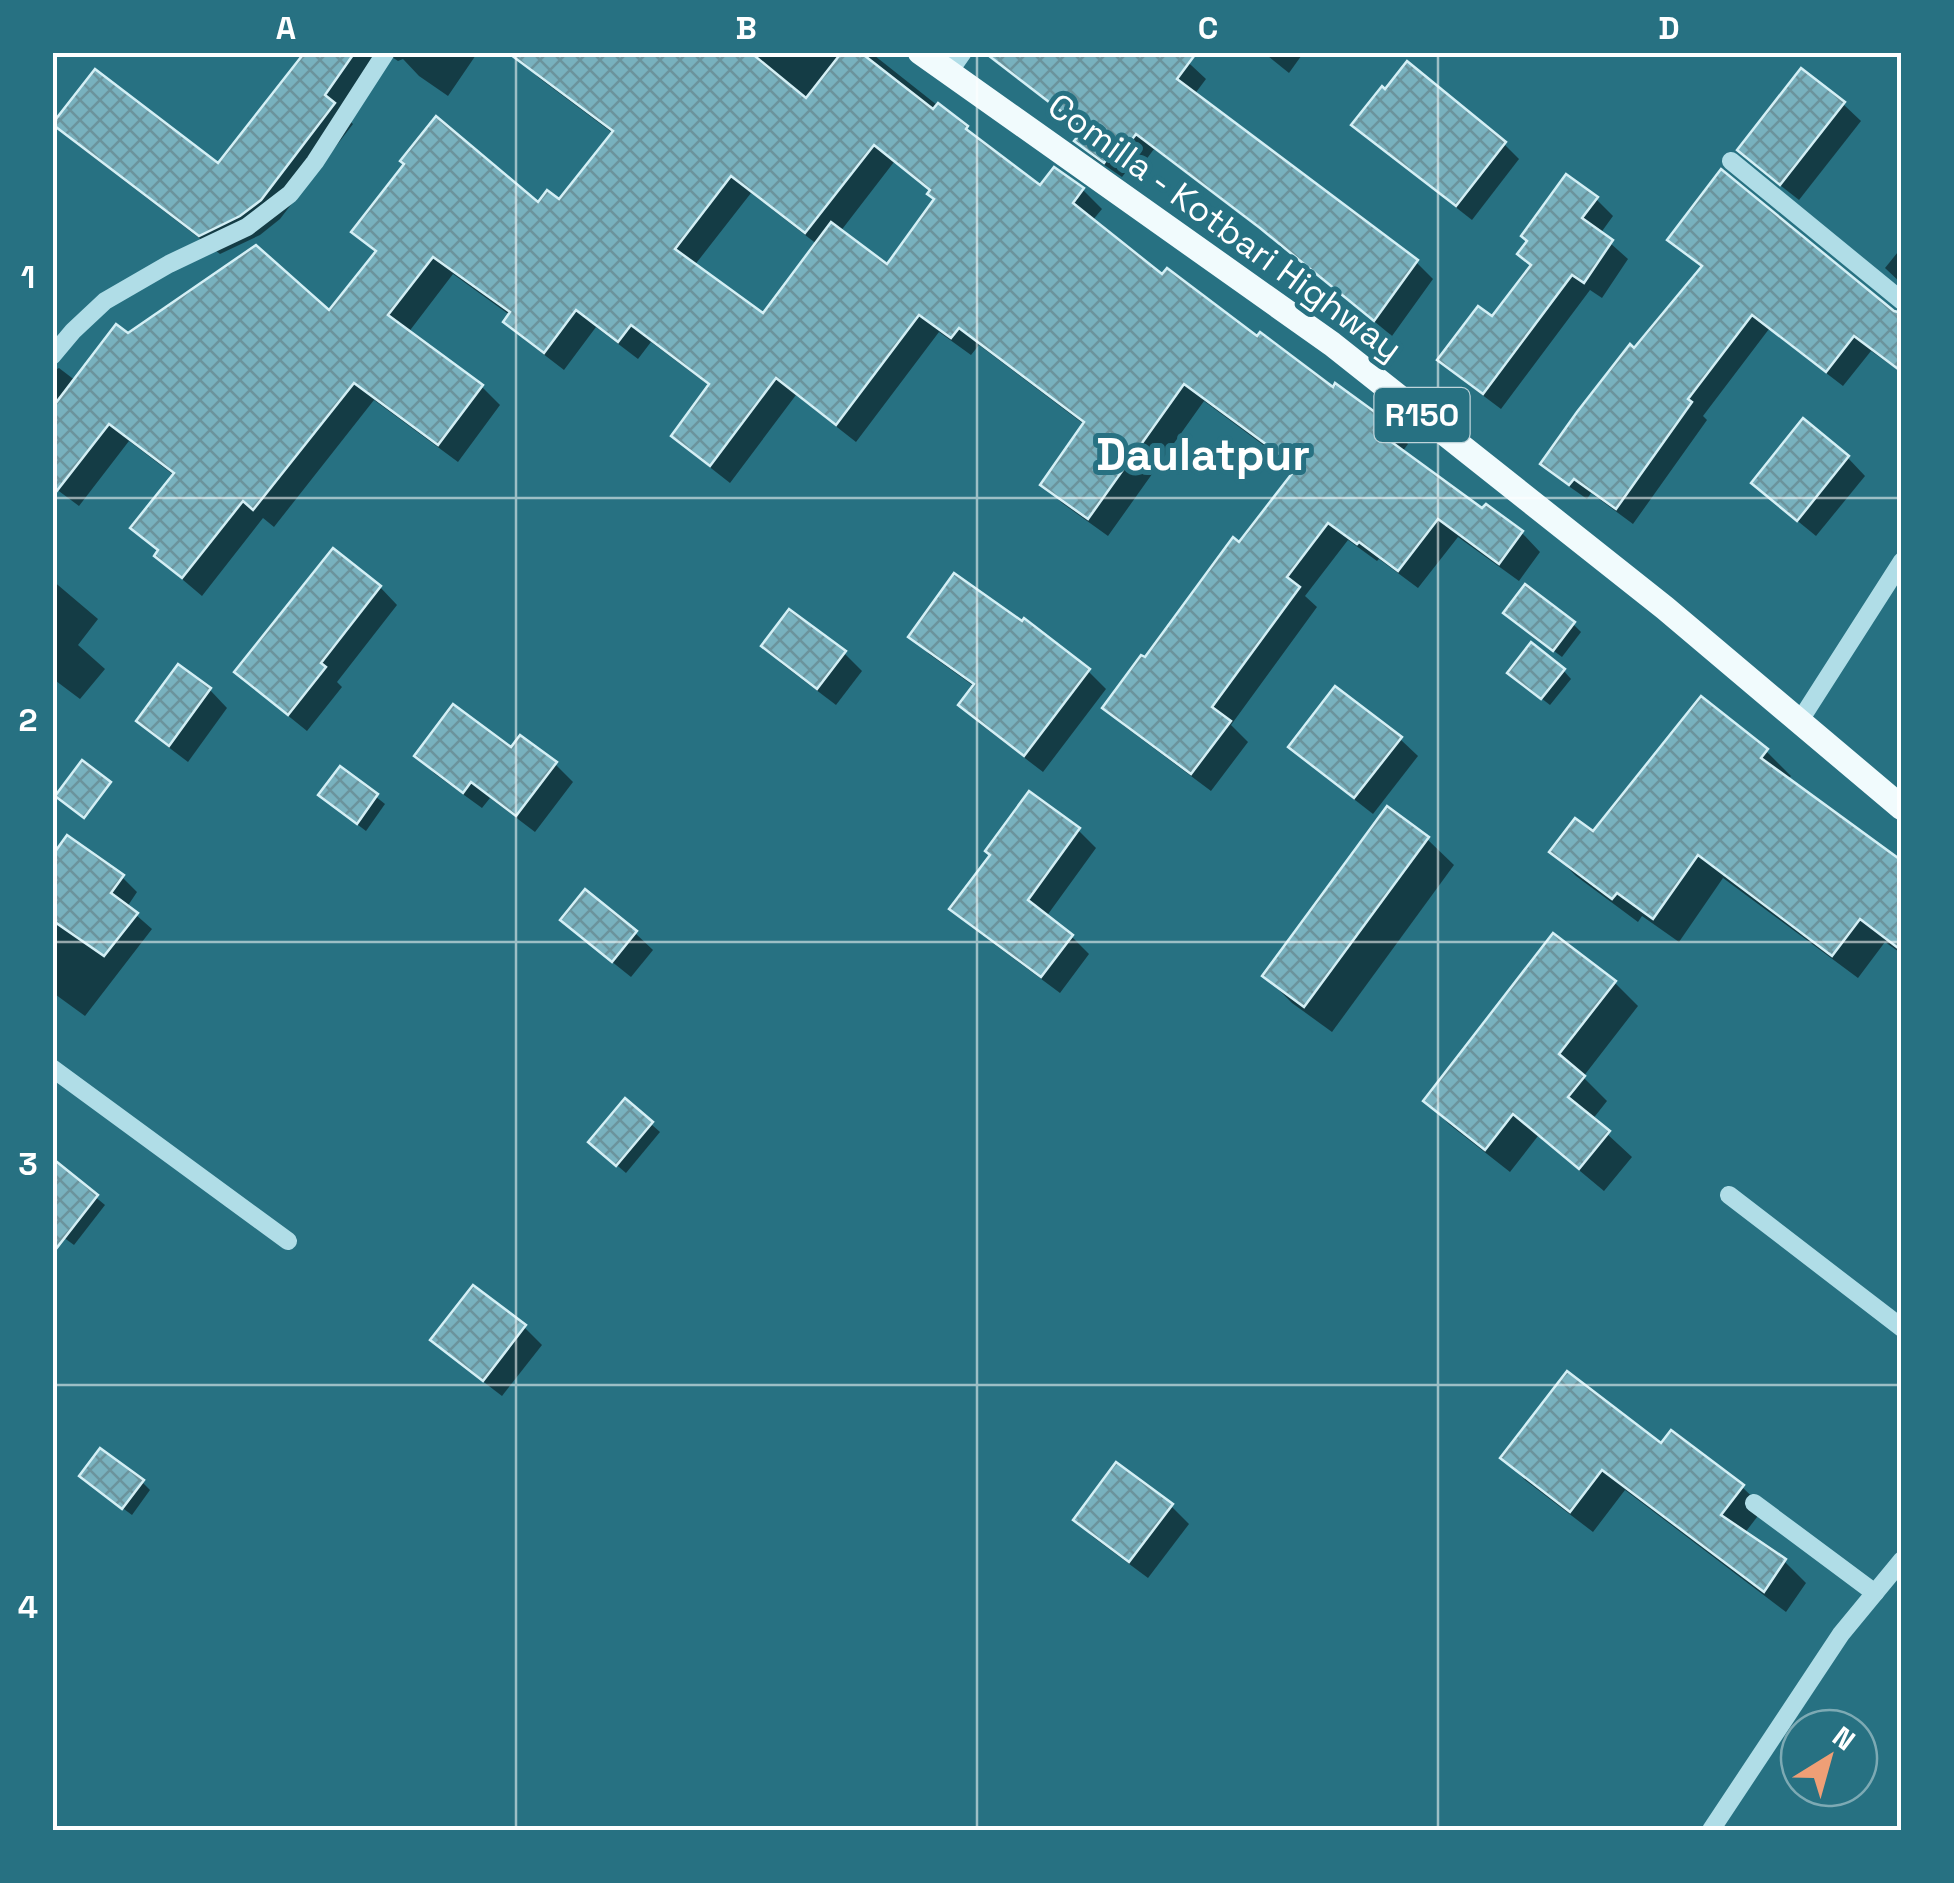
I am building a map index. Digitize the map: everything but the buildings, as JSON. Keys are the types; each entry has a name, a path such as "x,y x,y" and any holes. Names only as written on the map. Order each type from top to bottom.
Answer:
{"main road":[{"name":"Comilla - Kotbari Highway","path":"920,52 956,62 1332,344 1665,608 1902,808"}],"street":[{"path":"52,356 105,301 247,226 290,194 386,52"},
{"path":"1731,161 1902,302"},
{"path":"1799,722 1902,561"},
{"path":"52,1068 288,1241"},
{"path":"1728,1195 1902,1328"},
{"path":"1754,1503 1875,1592"},
{"path":"1711,1830 1841,1634 1902,1560"}],"district":[{"name":"Daulatpur","path":"1203,454"}]}
